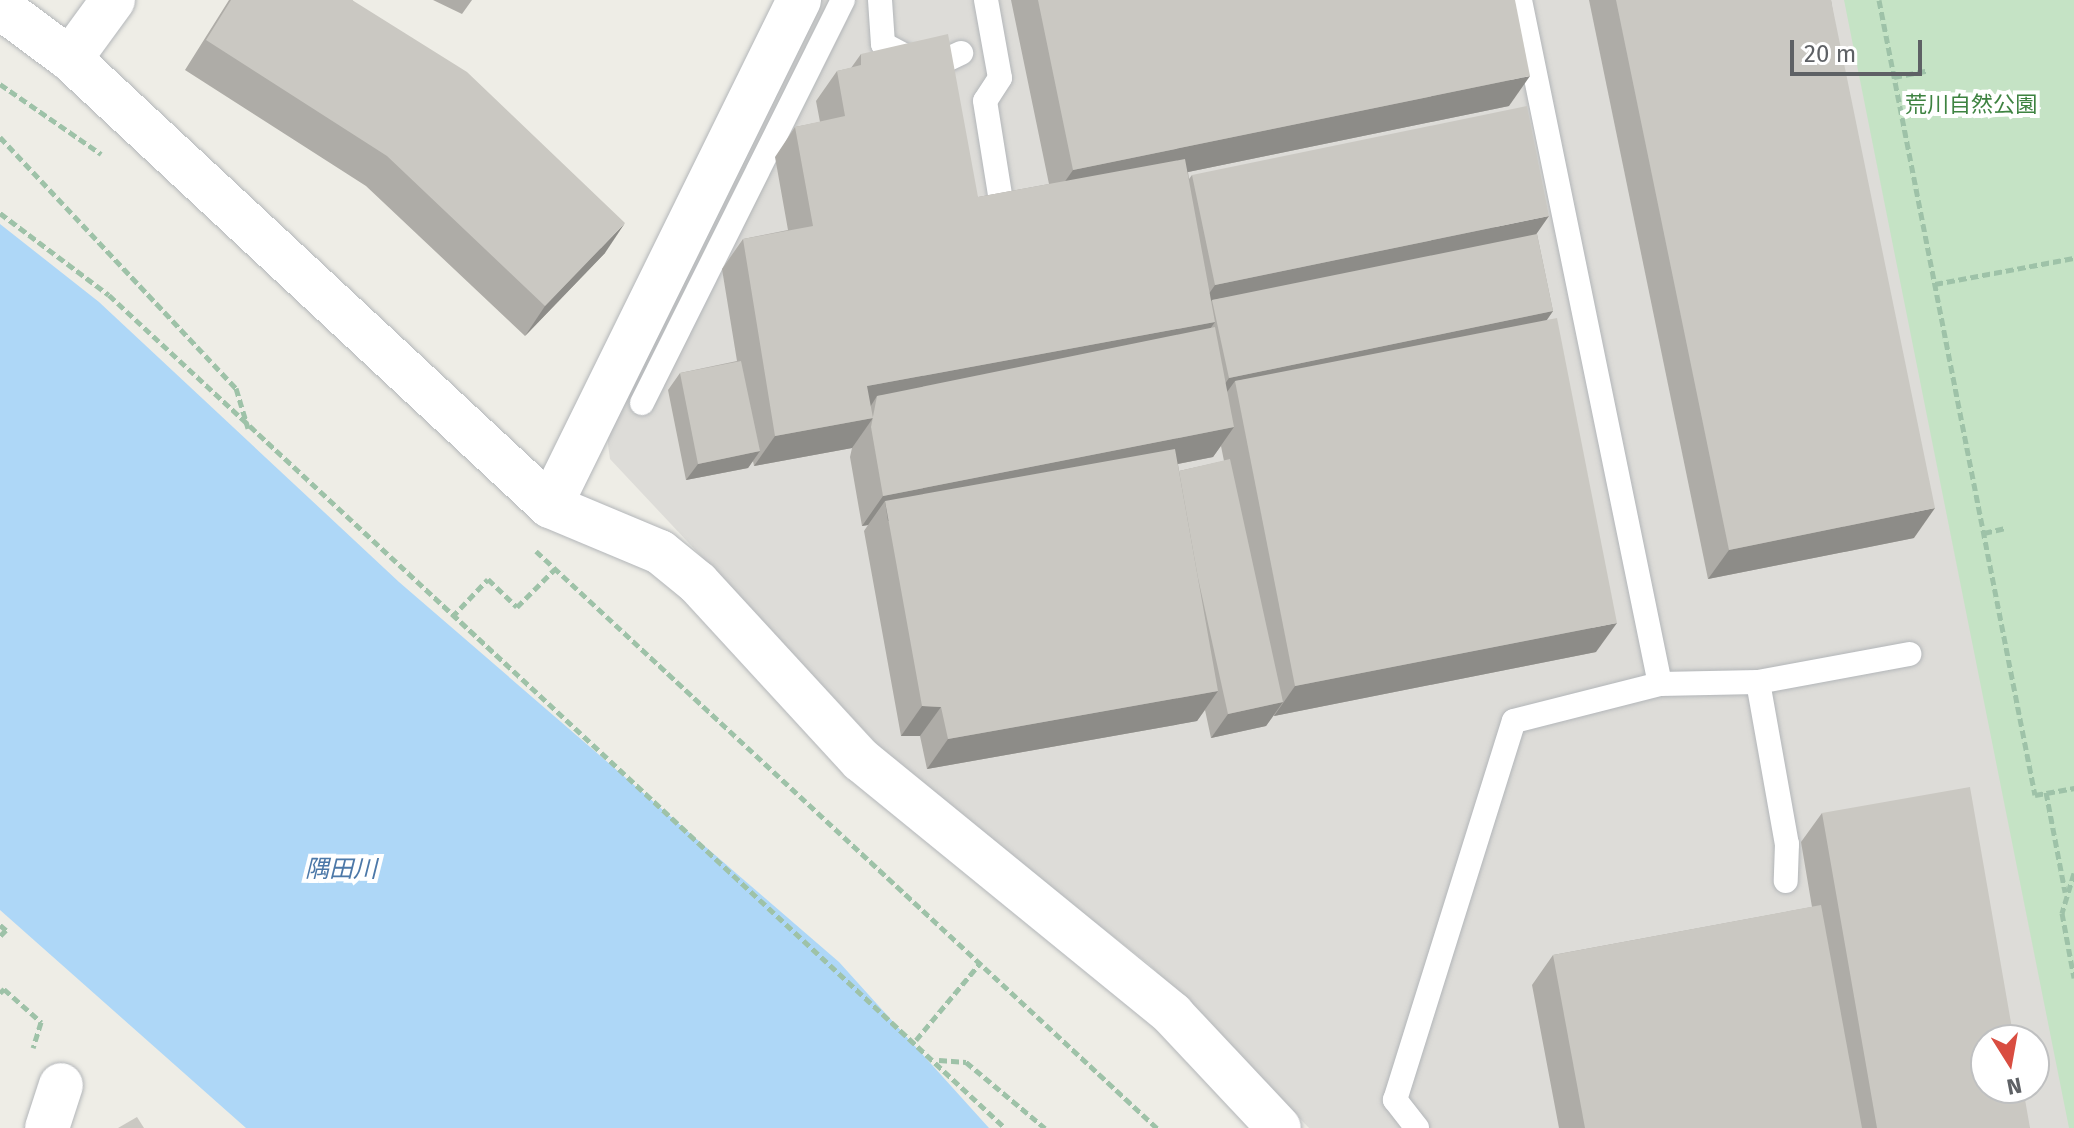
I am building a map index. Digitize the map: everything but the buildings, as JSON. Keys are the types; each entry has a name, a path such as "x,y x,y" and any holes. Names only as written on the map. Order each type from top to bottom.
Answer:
{"street":[{"path":"70,59 113,0"},
{"path":"550,506 799,0"},
{"path":"0,7 70,59 550,506 660,552 698,583 884,782 1148,994 1279,1128"},
{"path":"45,1072 47,1128"}],"lane":[{"path":"642,403 843,0"},
{"path":"880,0 883,44 909,58 944,61 961,53"},
{"path":"986,0 1000,78 985,101 1000,195"},
{"path":"1520,0 1660,684"},
{"path":"1417,1128 1395,1100 1514,721 1660,684 1758,682 1909,654"},
{"path":"1758,682 1787,844 1786,881"}],"path":[{"path":"1879,0 2035,795 2074,788"},
{"path":"1894,77 1926,71"},
{"path":"0,137 236,388 248,429"},
{"path":"0,213 109,295 248,429 916,1040 1005,1128"},
{"path":"1935,284 2074,258"},
{"path":"1984,533 2005,528"},
{"path":"533,548 1157,1128"},
{"path":"452,617 488,579 517,607 555,569"},
{"path":"2046,792 2065,893 2074,978"},
{"path":"2065,893 2074,873"},
{"path":"0,925 6,930 0,936"},
{"path":"916,1040 981,962"},
{"path":"0,993 4,989 41,1022 45,1072"},
{"path":"937,1060 966,1062 1045,1128"}],"shaded area":[{"path":"820,0 2074,0 2074,1128 1309,1128 1150,965 909,778 610,459 606,430"}],"green space":[{"name":"荒川自然公園","path":"1844,0 2074,0 2074,1128 2069,1128"}],"water":[{"name":"隅田川","path":"0,224 99,302 399,582 839,962 989,1128 246,1128 0,910"}]}
